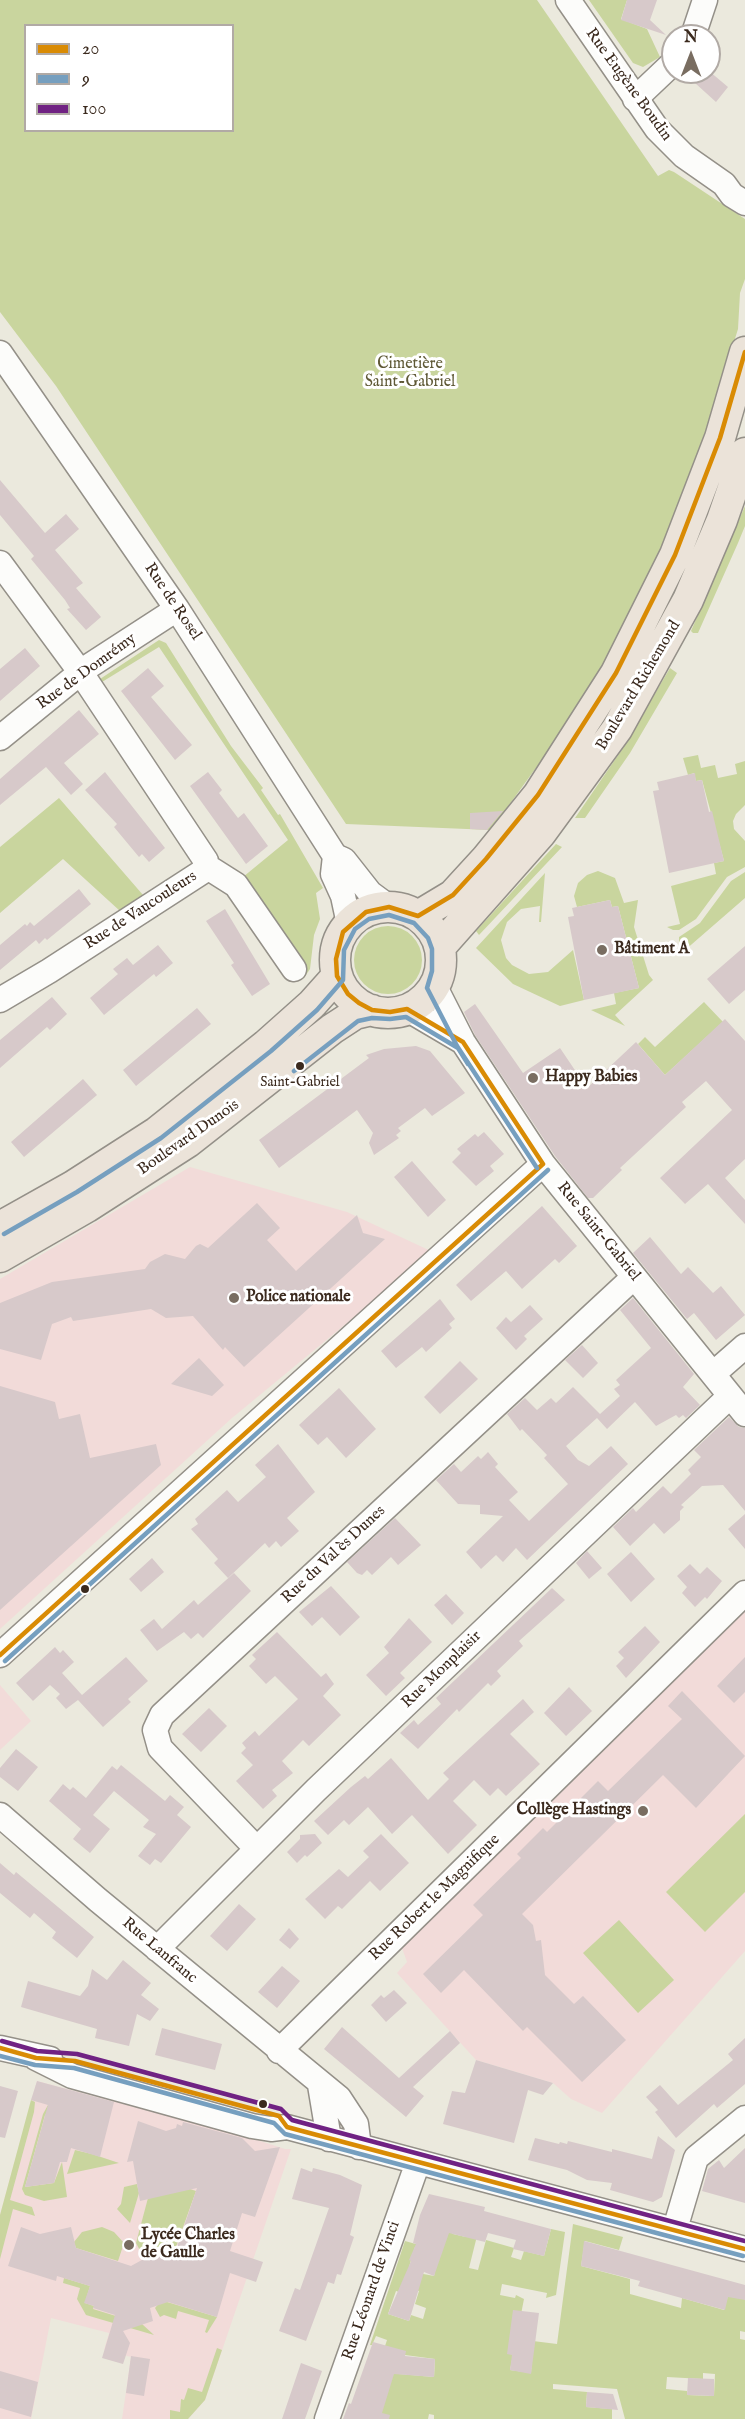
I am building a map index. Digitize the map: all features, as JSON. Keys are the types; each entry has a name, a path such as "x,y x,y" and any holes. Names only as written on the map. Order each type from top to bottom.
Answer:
{"main road":[{"name":"Boulevard Richemond","path":"418,916 453,895 486,859 538,795 616,673 675,555 720,438 745,352"},
{"name":"Boulevard Richemond","path":"440,947 553,818 617,729 688,600 722,520 745,453"},
{"path":"389,907 418,916 430,927 440,947 440,973 422,1000 407,1009 390,1012 372,1010 353,998 337,976 337,948 349,924 366,912 389,907"},
{"name":"Boulevard Dunois","path":"0,1227 73,1186 157,1132 273,1038 312,1004 337,976"},
{"name":"Boulevard Dunois","path":"0,1257 87,1207 188,1142 332,1029 355,1014 372,1010"}],"street":[{"name":"Rue Eugène Boudin","path":"568,0 635,99 673,146 735,186 732,195 745,203"},
{"path":"697,24 705,0"},
{"path":"635,99 661,74"},
{"name":"Rue de Rosel","path":"0,353 177,609 335,856 344,860 370,893 389,907"},
{"name":"Rue de Vaucouleurs","path":"0,562 81,673 206,861 202,872 0,1000"},
{"name":"Rue de Domrémy","path":"0,738 81,673 177,609"},
{"name":"Rue de Rosel","path":"335,856 333,874 343,896 349,924"},
{"path":"206,866 236,885 294,969"},
{"name":"Rue Saint-Gabriel","path":"434,985 463,1042 543,1164 738,1405"},
{"name":"Rue Saint-Gabriel","path":"407,1009 463,1042"},
{"path":"0,1655 543,1164"},
{"name":"Rue du Val ès Dunes","path":"256,1848 160,1748 155,1730 162,1715 634,1277"},
{"path":"713,1374 745,1346"},
{"name":"Rue Monplaisir","path":"157,1949 312,1794 738,1405"},
{"name":"Rue Robert le Magnifique","path":"279,2051 745,1593"},
{"name":"Rue Lanfranc","path":"0,1815 279,2051 339,2098 356,2124 359,2147"},
{"path":"0,2048 36,2058 72,2076 252,2126 271,2129 286,2127 745,2249"},
{"path":"320,2085 329,2139"},
{"path":"675,2229 696,2158 745,2118"},
{"name":"Rue Léonard de Vinci","path":"327,2419 418,2162"}],"shaded area":[{"path":"190,1167 347,1212 433,1252 232,1418 0,1629 0,1279"},
{"name":"Collège Hastings","path":"745,1610 745,1951 602,2113 571,2099 553,2083 476,2060 397,1973 407,1962 402,1948"},
{"path":"0,1685 31,1721 0,1750"},
{"name":"Lycée Charles de Gaulle","path":"37,2081 291,2149 205,2400 188,2419 122,2419 131,2357 104,2350 109,2333 51,2318 31,2419 0,2419 0,2215"}],"green space":[{"name":"Cimetière Saint-Gabriel","path":"0,0 537,0 658,176 669,170 674,172 745,219 745,279 740,293 738,329 691,480 641,599 572,718 491,830 346,824 56,386 0,312"},
{"path":"589,0 627,0 621,19 647,29 660,57 643,67 633,63"},
{"path":"745,506 745,526 698,633 693,633 691,631"},
{"path":"159,640 166,643 231,746 263,788 261,790 278,815 280,814 323,888 316,893 320,919 314,935 310,969 304,978 243,877 288,840 159,647 102,682 100,679"},
{"path":"670,668 677,673 630,753 585,818 575,818 623,748"},
{"path":"698,755 701,768 715,765 718,778 737,774 735,764 745,761 745,805 733,821 734,829 745,841 745,867 727,877 696,919 679,930 673,930 667,927 680,924 671,886 716,874 714,863 724,861 702,780 696,781 694,773 688,775 683,758"},
{"path":"59,798 143,895 120,911 63,859 0,913 0,847"},
{"path":"556,844 562,847 479,935 476,931"},
{"path":"598,871 615,878 624,903 638,900 634,927 649,975 653,980 615,1015 625,1026 591,1010 616,1004 614,993 639,988 618,906 612,907 610,900 577,907 574,896 578,883 587,875"},
{"path":"745,872 745,898 684,951 679,945 679,937 700,923 731,881"},
{"path":"545,873 541,922 539,922 540,906 521,909 507,922 501,940 506,958 512,965 529,974 548,972 573,950 584,1000 560,1006 513,984 476,948"},
{"path":"381,926 395,926 407,931 417,941 422,960 417,979 407,989 395,994 381,994 369,989 359,979 354,967 354,953 359,941 369,931"},
{"path":"704,1002 723,1022 665,1075 638,1044 645,1037 655,1047"},
{"path":"745,1814 745,1892 705,1932 666,1892"},
{"path":"619,1920 674,1980 638,2013 583,1953"},
{"path":"31,2100 35,2102 34,2112 10,2200 32,2207 35,2216 13,2209 0,2259 0,2215"},
{"path":"48,2105 54,2106 45,2115 25,2187 54,2183 62,2162 67,2197 44,2201 25,2195 22,2189 43,2114"},
{"path":"75,2150 92,2154 119,2163 67,2174"},
{"path":"137,2184 139,2193 130,2223 117,2209 121,2204 124,2187"},
{"path":"190,2189 196,2191 176,2247 169,2245 144,2258 136,2243 148,2198"},
{"path":"573,2224 623,2237 619,2250 585,2241 581,2266 630,2279 630,2294 681,2308 682,2298 724,2310 730,2288 745,2300 745,2332 740,2331 740,2339 745,2340 745,2419 625,2419 617,2389 553,2384 553,2389 587,2392 586,2407 612,2409 612,2419 434,2419 434,2415 429,2414 428,2419 371,2419 389,2362 399,2374 434,2377 435,2359 405,2355 384,2349 387,2340 376,2336 370,2345 405,2241 423,2246 415,2247 409,2267 413,2272 434,2276 445,2228 453,2234 466,2237 478,2232 469,2268 478,2270 486,2240 514,2248 511,2257 521,2260 524,2251 544,2256 551,2229 565,2232 556,2295 546,2298 547,2293 502,2284 500,2295 515,2298 516,2295 524,2299 510,2370 531,2373 533,2341 557,2344","holes":["401,2287 419,2291 415,2304 426,2308 423,2319 411,2315 409,2321 388,2314 396,2291 399,2292","703,2373 715,2374 714,2396 687,2395 687,2391 666,2389 667,2377 703,2379"]},
{"path":"102,2227 114,2232 124,2243 118,2261 76,2248 74,2242 82,2232"},
{"path":"64,2278 90,2286 85,2303 94,2306 93,2309 142,2324 154,2335 86,2315 77,2299 80,2288 63,2283"},
{"path":"161,2301 217,2317 207,2333 205,2332 209,2320 178,2311 176,2319 164,2315 160,2317 155,2308"},
{"path":"217,2348 222,2350 205,2400 188,2419 170,2419 170,2410 180,2412 181,2399 184,2400 188,2388 202,2392"}],"building":[{"path":"627,0 657,0 650,20 661,30 661,33 621,20"},
{"path":"721,81 728,87 716,102 696,84 721,84"},
{"path":"0,480 45,533 66,514 79,529 55,550 83,583 76,588 101,617 86,630 67,609 70,608 65,600 31,559 34,556 0,515"},
{"path":"25,648 40,666 0,701 0,669"},
{"path":"148,668 164,686 151,697 192,745 175,760 121,691"},
{"path":"79,710 99,734 64,763 83,784 71,795 46,767 0,805 0,779"},
{"path":"105,772 165,848 149,862 142,854 139,857 114,827 117,824 85,790"},
{"path":"208,772 222,790 219,793 238,818 244,813 268,846 246,864 190,786"},
{"path":"695,773 696,781 702,780 724,861 669,873 653,791 659,790 657,782"},
{"path":"503,811 487,830 470,829 470,813"},
{"path":"79,889 91,904 47,940 45,938 39,944 36,940 0,970 0,945 25,924 27,926 30,922 34,926"},
{"name":"Bâtiment A","path":"610,900 612,907 618,906 639,988 584,1000 568,917 574,916 572,908"},
{"path":"225,909 270,984 252,996 231,965 234,963 206,921"},
{"path":"158,945 173,963 156,977 154,974 104,1015 90,998 118,974 113,969 127,958 133,965"},
{"path":"745,946 745,990 729,1004 707,979"},
{"path":"52,997 67,1014 50,1030 47,1027 0,1068 0,1040"},
{"path":"475,1004 523,1073 560,1048 587,1088 636,1042 665,1075 725,1019 745,1041 745,1159 725,1178 745,1200 745,1224 708,1184 685,1204 660,1178 732,1110 706,1081 682,1102 686,1107 620,1168 622,1170 593,1198 588,1198 555,1156 475,1035 464,1012"},
{"path":"197,1008 211,1024 136,1086 123,1070"},
{"path":"416,1046 430,1051 465,1093 432,1116 425,1108 398,1128 401,1131 396,1135 399,1138 374,1155 369,1143 373,1133 357,1110 279,1168 259,1140 369,1058 366,1055 384,1049"},
{"path":"83,1079 97,1095 24,1157 11,1142"},
{"path":"484,1132 504,1154 490,1166 494,1171 476,1186 452,1162 461,1153 457,1149 475,1134 478,1137"},
{"path":"412,1161 446,1200 428,1217 394,1177"},
{"name":"Police nationale","path":"257,1203 280,1228 267,1240 296,1271 357,1215 363,1233 385,1239 244,1367 225,1347 223,1350 193,1316 166,1318 151,1309 73,1321 71,1317 52,1324 41,1360 0,1349 0,1303 52,1282 145,1269 150,1262 165,1254 185,1259 200,1244 208,1248"},
{"path":"542,1206 577,1246 559,1263 555,1259 522,1289 506,1271 471,1301 456,1285"},
{"path":"650,1237 681,1274 688,1267 713,1293 721,1286 745,1315 716,1340 694,1313 687,1319 633,1253"},
{"path":"633,1298 694,1374 683,1387 700,1405 686,1418 683,1415 679,1418 676,1415 656,1426 635,1402 607,1429 597,1418 566,1446 578,1460 589,1466 611,1446 628,1464 527,1560 516,1548 503,1562 496,1555 481,1569 466,1552 503,1516 480,1514 480,1505 458,1504 436,1480 454,1464 461,1472 478,1456 481,1459 488,1452 498,1464 495,1467 518,1492 509,1500 529,1521 568,1484 544,1458 547,1455 522,1429 520,1431 507,1414 525,1398 537,1410 551,1398 556,1403 573,1387 600,1414 620,1396 614,1389 620,1385 616,1380 651,1348 620,1310"},
{"path":"440,1299 455,1319 449,1324 452,1328 426,1352 422,1347 396,1368 381,1351"},
{"path":"530,1305 543,1319 524,1336 527,1339 516,1350 496,1328 506,1317 511,1322"},
{"path":"582,1345 598,1363 583,1378 565,1360"},
{"path":"199,1358 224,1385 212,1396 171,1384"},
{"path":"460,1361 478,1379 440,1414 424,1397"},
{"path":"0,1386 55,1402 59,1419 80,1414 90,1458 156,1444 161,1465 0,1610"},
{"path":"339,1388 376,1429 346,1458 327,1437 318,1445 299,1425"},
{"path":"729,1417 739,1427 745,1428 745,1511 723,1485 702,1486 681,1505 684,1507 680,1511 680,1520 664,1534 654,1523 630,1546 613,1527 633,1508 636,1512 663,1486 671,1494 691,1474 688,1470 701,1457 694,1450"},
{"path":"278,1444 315,1492 287,1518 299,1531 281,1547 276,1541 269,1548 265,1543 228,1578 214,1563 218,1559 191,1529 198,1524 195,1519 227,1490 238,1502 266,1477 255,1465"},
{"path":"745,1514 745,1549 728,1529"},
{"path":"395,1518 421,1545 398,1565 391,1557 372,1575 367,1570 362,1575 357,1573 347,1562"},
{"path":"587,1551 602,1568 589,1579 576,1563"},
{"path":"631,1552 655,1579 631,1602 607,1574"},
{"path":"152,1558 164,1572 141,1592 129,1579"},
{"path":"690,1564 700,1574 707,1567 722,1581 707,1599 705,1597 695,1607 682,1593 687,1587 677,1576"},
{"path":"234,1573 251,1591 203,1638 198,1633 191,1639 184,1632 157,1651 140,1630 154,1619 162,1629 194,1600 198,1605"},
{"path":"331,1586 360,1617 340,1636 322,1617 312,1626 299,1612"},
{"path":"552,1588 565,1600 519,1641 523,1646 497,1671 501,1676 491,1686 488,1683 459,1712 457,1709 418,1749 400,1733 414,1720 418,1725 441,1704 436,1698"},
{"path":"446,1594 464,1613 452,1625 434,1605"},
{"path":"409,1618 432,1642 400,1673 405,1678 386,1696 366,1675 389,1653 384,1647"},
{"path":"645,1626 660,1642 626,1678 616,1666 624,1658 618,1652"},
{"path":"277,1632 321,1677 326,1673 334,1684 323,1696 341,1715 309,1746 303,1740 282,1761 293,1773 272,1790 277,1796 263,1809 236,1781 253,1765 241,1753 246,1748 242,1743 255,1731 259,1736 298,1699 275,1676 266,1684 249,1666 256,1659 252,1655"},
{"path":"55,1647 60,1653 63,1650 74,1662 62,1673 82,1695 126,1657 148,1681 128,1699 131,1702 103,1727 78,1700 66,1709 56,1698 60,1694 50,1685 33,1701 16,1683"},
{"path":"745,1657 745,1692 734,1703 717,1686"},
{"path":"569,1687 592,1711 566,1736 544,1713"},
{"path":"682,1691 745,1756 696,1808 663,1775 522,1914 533,1925 536,1941 541,1940 545,1975 574,2004 583,1996 626,2040 582,2082 527,2027 523,2031 464,1970 441,1993 423,1974 483,1915 473,1905 521,1858 517,1854 543,1828 547,1832 598,1781 608,1791 682,1719 668,1706"},
{"path":"523,1699 534,1712 510,1734 540,1764 506,1796 498,1788 490,1796 474,1780 453,1801 477,1825 448,1854 412,1815 392,1834 368,1807 349,1825 344,1820 328,1835 314,1821 351,1787 365,1776 368,1779 391,1758 428,1800 449,1779 443,1773"},
{"path":"209,1708 227,1726 201,1752 182,1734"},
{"path":"16,1749 38,1767 18,1791 0,1777 0,1768"},
{"path":"121,1765 165,1801 170,1795 184,1807 177,1815 191,1827 161,1863 155,1859 150,1865 138,1856 156,1834 143,1827 149,1820 114,1791 93,1815 110,1829 90,1853 73,1839 81,1829 49,1801 63,1784 70,1790 73,1787 86,1798 112,1766 117,1770"},
{"path":"315,1834 322,1843 297,1863 287,1852 300,1839 300,1835"},
{"path":"381,1834 409,1863 380,1891 370,1881 342,1909 338,1906 325,1919 305,1899 339,1869 348,1877 369,1857 363,1851"},
{"path":"0,1863 14,1875 16,1872 94,1937 77,1958 52,1938 56,1932 34,1913 30,1918 0,1893"},
{"path":"239,1904 256,1919 227,1951 210,1936"},
{"path":"289,1928 299,1939 290,1949 279,1940"},
{"path":"123,1960 151,1983 141,1995 159,2009 150,2021 137,2014 129,2046 95,2038 97,2029 21,2007 28,1981 80,1996 88,1986 92,1969 107,1980"},
{"path":"282,1966 300,1981 277,2008 258,1992"},
{"path":"394,1990 407,2003 386,2022 371,2005 381,1995 384,1998"},
{"path":"342,2027 399,2078 450,2031 460,2043 413,2087 424,2096 406,2117 324,2049"},
{"path":"162,2028 222,2044 215,2070 155,2055"},
{"path":"745,2038 745,2084 717,2108 714,2104 676,2138 655,2112 658,2110 646,2097 660,2085 678,2105 733,2060 728,2054"},
{"path":"476,2060 553,2083 543,2095 528,2090 514,2143 443,2124 452,2091 465,2093"},
{"path":"37,2081 114,2102 100,2157 71,2148 67,2162 60,2162 54,2183 25,2187 48,2105 31,2100"},
{"path":"0,2086 18,2091 5,2138 0,2137"},
{"path":"138,2121 166,2131 176,2128 177,2124 182,2126 183,2122 242,2138 255,2151 280,2147 255,2217 242,2213 230,2251 263,2262 256,2282 230,2273 217,2317 168,2302 150,2308 153,2321 123,2331 130,2343 123,2364 102,2358 115,2315 84,2303 90,2286 57,2276 56,2281 8,2266 21,2227 40,2234 71,2227 76,2248 131,2266 169,2245 177,2247 197,2188 140,2201 133,2161 127,2162"},
{"path":"658,2136 675,2150 662,2197 653,2202 610,2190 612,2183 587,2180 567,2170 528,2160 535,2138 559,2144 560,2142 567,2144 568,2141 652,2159"},
{"path":"745,2148 745,2203 702,2191 708,2169 719,2160 724,2168"},
{"path":"301,2168 312,2172 313,2168 340,2175 362,2185 350,2235 354,2237 341,2275 337,2274 334,2284 328,2282 306,2341 279,2331 295,2288 300,2290 329,2208 292,2199"},
{"path":"429,2194 485,2207 484,2211 551,2229 544,2256 513,2249 516,2240 488,2233 485,2242 449,2233 434,2276 424,2272 409,2321 388,2314 411,2261 409,2260 416,2244 413,2243 420,2215"},
{"path":"584,2241 745,2285 745,2300 728,2297 725,2310 638,2286 640,2281 581,2266"},
{"path":"513,2310 539,2313 531,2374 510,2370 512,2355 507,2354"},
{"path":"373,2342 406,2351 405,2356 435,2359 434,2377 394,2374 382,2413 390,2415 389,2419 343,2419 349,2403 351,2404"},
{"path":"131,2356 150,2359 144,2396 126,2393"},
{"path":"301,2363 322,2371 305,2419 282,2419"},
{"path":"0,2371 38,2382 31,2417 0,2408"},
{"path":"688,2378 714,2379 714,2396 687,2395"},
{"path":"587,2392 613,2394 618,2410 586,2407"}],"transit line":[{"name":"20","path":"418,916 453,895 486,859 538,795 616,673 675,555 720,438 745,352"},
{"name":"20","path":"407,1009 390,1012 372,1010 359,1003 348,994 337,976 336,959 343,932 366,912 389,907 418,916"},
{"name":"9","path":"4,1234 77,1192 161,1138 271,1051 317,1010 343,980 344,950 355,929 369,919 389,915 414,923 428,938 432,949 432,971 427,988 457,1046 537,1168"},
{"name":"20","path":"407,1009 463,1042 543,1164"},
{"name":"9","path":"294,1071 358,1021 372,1018 406,1017 458,1048 468,1064"},
{"name":"20","path":"0,1655 543,1164"},
{"name":"9","path":"5,1661 548,1170"},
{"name":"100","path":"2,2041 37,2051 77,2054 281,2109 292,2120 745,2241"},
{"name":"20","path":"0,2048 36,2058 75,2061 279,2116 287,2127 745,2249"},
{"name":"9","path":"0,2056 35,2065 74,2068 274,2123 285,2134 743,2256"}],"place":[{"name":"Bâtiment A","path":"602,950"},
{"name":"Saint-Gabriel","path":"300,1066"},
{"name":"Happy Babies","path":"533,1078"},
{"name":"Police nationale","path":"234,1298"},
{"name":"Collège Hastings","path":"643,1811"},
{"name":"Lycée Charles de Gaulle","path":"129,2245"}]}
